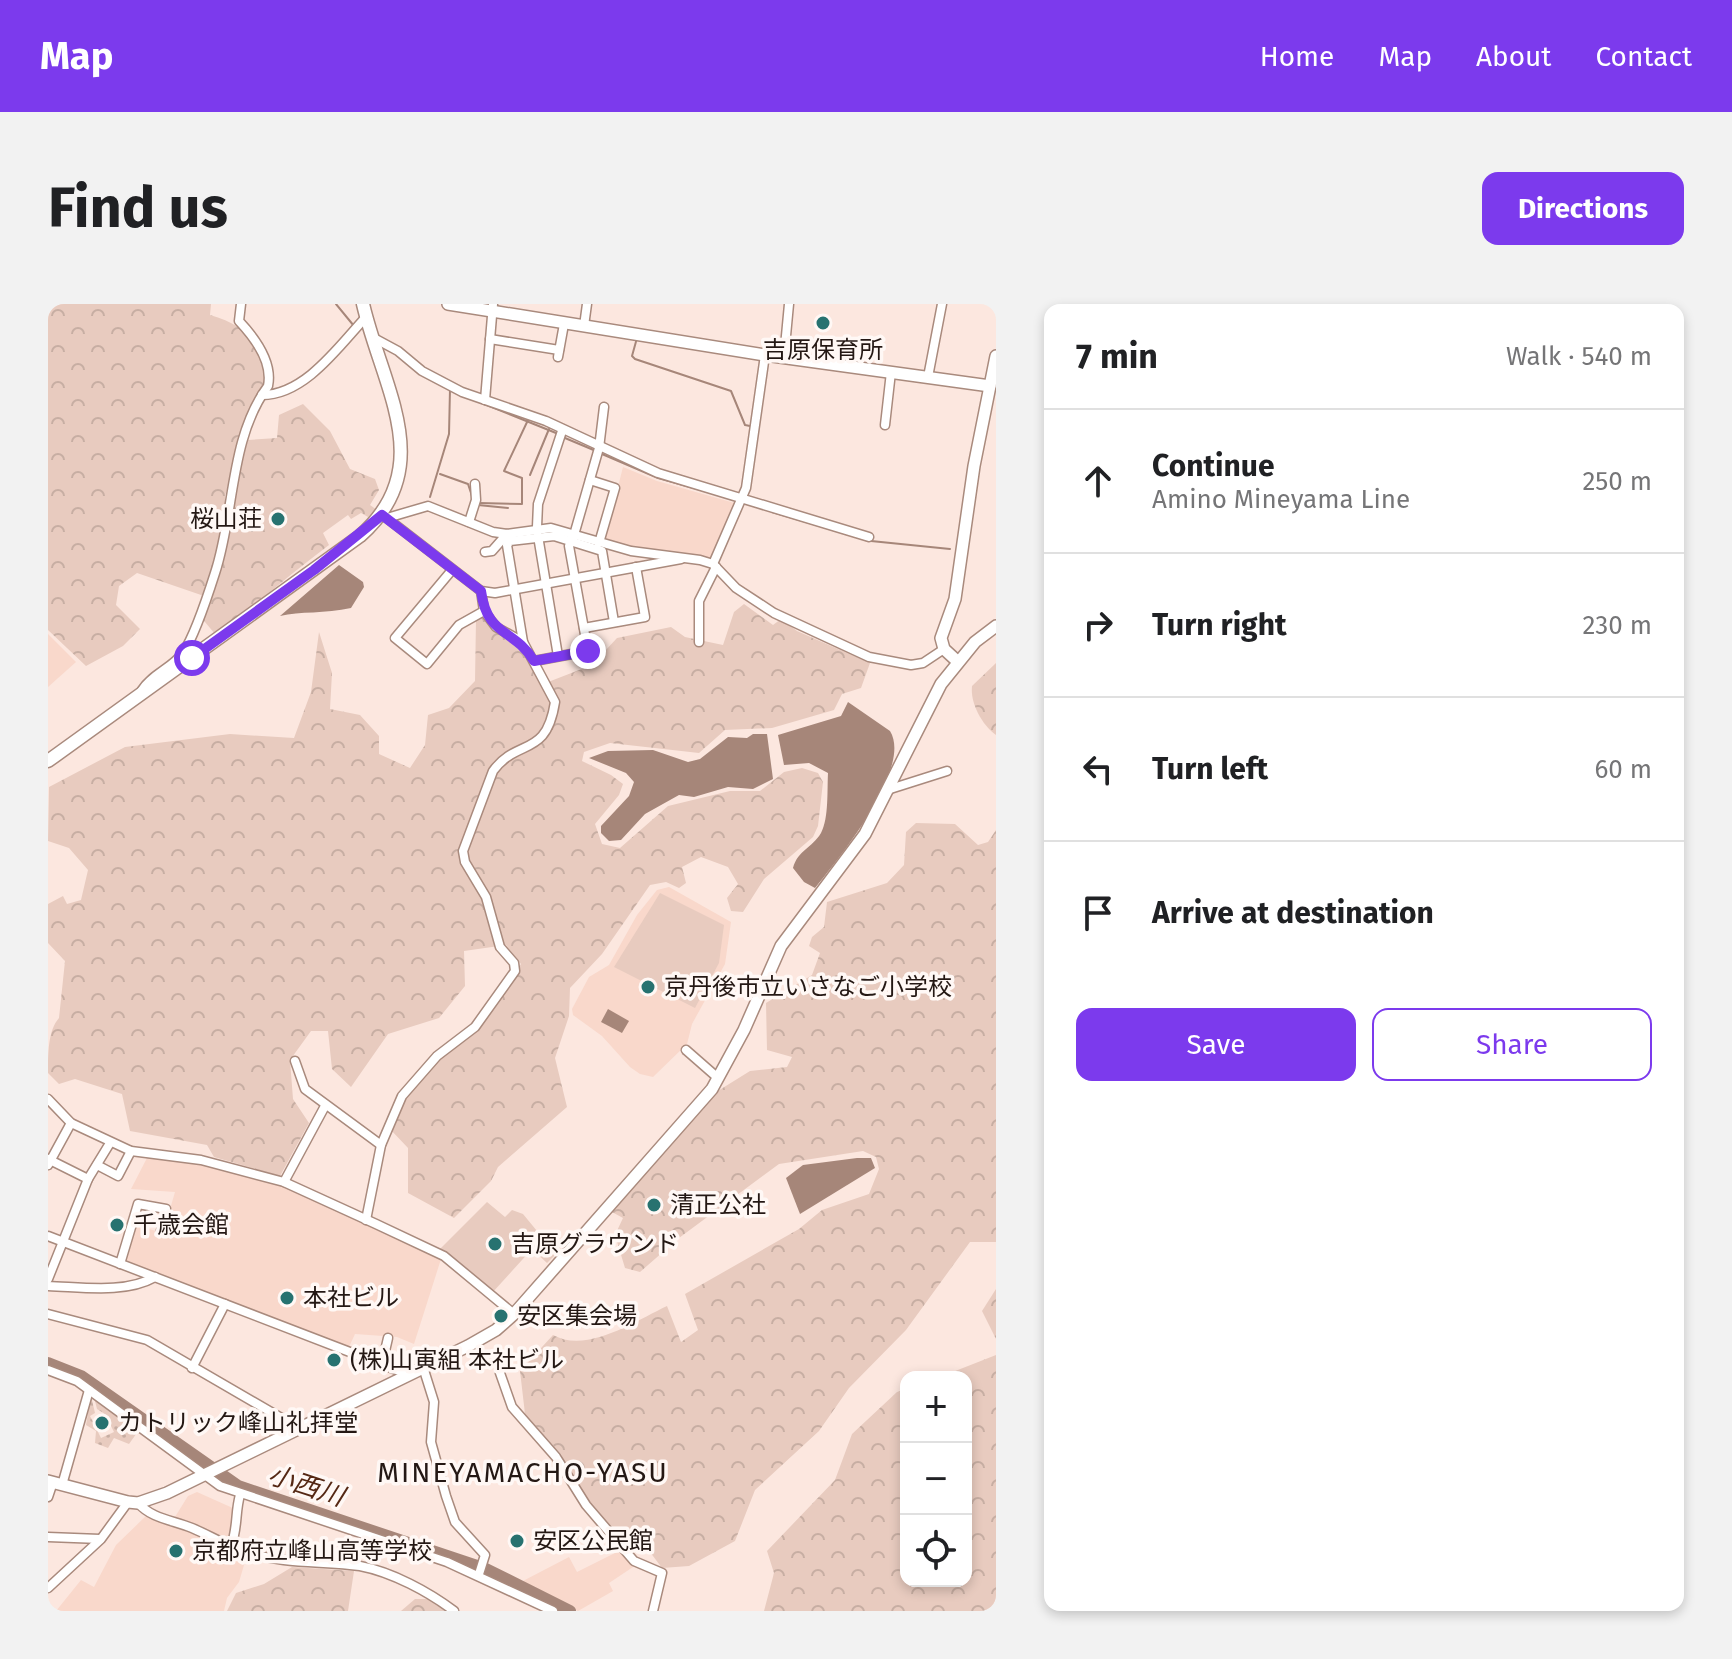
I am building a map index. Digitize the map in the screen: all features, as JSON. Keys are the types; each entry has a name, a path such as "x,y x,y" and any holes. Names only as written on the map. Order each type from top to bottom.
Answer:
{"main road":[{"path":"48,761 384,516 395,493 402,452 401,433 364,311"}],"street":[{"path":"140,693 146,683 182,654 210,587 227,533 230,490 257,400 270,378 259,345 239,321 241,304"},
{"path":"448,304 493,307 564,324 765,355 992,385"},
{"path":"584,326 587,304"},
{"path":"784,357 789,304"},
{"path":"928,377 942,304"},
{"path":"485,400 493,307"},
{"path":"262,395 283,390 313,373 364,311"},
{"path":"490,339 559,353 564,324"},
{"path":"371,336 398,351 422,371 485,400 546,421 658,473 869,537"},
{"path":"699,642 699,601 743,498 765,355"},
{"path":"957,661 944,649 941,638 955,599 974,466 996,356"},
{"path":"885,425 891,372"},
{"path":"534,661 588,651 569,546 599,448 604,407"},
{"path":"558,656 537,531 538,504 562,431"},
{"path":"590,480 615,488 599,543"},
{"path":"469,522 476,500 475,484"},
{"path":"384,516 428,506 507,534 537,531 686,558 714,565 736,588 774,613 869,657 911,665 923,663 944,649"},
{"path":"384,516 481,591 514,590 686,558"},
{"path":"366,1220 381,1145 402,1096 437,1056 475,1027 515,971 514,963 500,947 486,897 465,862 463,851 493,771 500,762 533,746 546,734 553,716 555,702 523,642 507,545 537,531"},
{"path":"485,552 492,551 507,534"},
{"path":"573,538 602,551 614,622"},
{"path":"584,628 645,617 636,567"},
{"path":"452,570 395,638 427,664 459,625 484,611"},
{"path":"481,591 484,611 496,627 523,642"},
{"path":"48,1588 52,1578 101,1539 133,1502 202,1474 423,1367 496,1330 514,1314 667,1143 718,1078 781,946 853,851 957,661 996,626"},
{"path":"887,790 947,771"},
{"path":"686,1050 718,1078"},
{"path":"295,1061 305,1089 381,1145"},
{"path":"48,1099 71,1123 131,1151 201,1160 284,1182 444,1256 514,1314"},
{"path":"284,1182 325,1106"},
{"path":"71,1123 49,1161 88,1179"},
{"path":"48,1279 88,1179 110,1143"},
{"path":"97,1165 118,1176 131,1151"},
{"path":"120,1264 138,1204 166,1209 161,1231"},
{"path":"48,1236 407,1374"},
{"path":"48,1286 123,1287 141,1285 155,1277"},
{"path":"192,1368 225,1304"},
{"path":"48,1314 147,1340 283,1419 290,1431"},
{"path":"382,1364 388,1338"},
{"path":"423,1367 434,1402 431,1442 436,1464 455,1522 485,1555 479,1574"},
{"path":"48,1370 67,1375 202,1474 240,1495 479,1574 553,1611"},
{"path":"500,1373 512,1407 556,1457 586,1505 634,1561 662,1573 653,1611"},
{"path":"48,1497 89,1390"},
{"path":"54,1482 133,1502 147,1513 231,1546 275,1558 359,1566 378,1572 429,1594 454,1611"},
{"path":"231,1546 239,1526 236,1508 240,1495"},
{"path":"48,1537 101,1539"}],"shaded area":[{"path":"623,467 657,481 738,504 713,558 604,542"},
{"path":"339,565 363,582 364,587 351,608 280,616"},
{"path":"48,634 76,662 48,687"},
{"path":"848,702 890,731 894,747 891,767 870,812 815,888 804,882 793,868 798,857 824,827 828,773 809,763 784,765 778,735 841,716"},
{"path":"753,734 767,734 773,779 753,789 728,787 694,797 679,795 645,814 621,840 609,841 601,833 601,826 629,796 634,782 626,773 589,758 608,751 653,750 688,762 700,759 728,737 747,738"},
{"name":"京丹後市立いさなご小学校","path":"669,887 731,922 725,964 692,1024 687,1044 653,1077 640,1074 630,1067 602,1036 573,1015 572,1009 589,977 609,965 637,915 657,890"},
{"path":"608,1009 629,1021 622,1033 601,1022"},
{"path":"148,1156 200,1162 288,1187 441,1259 414,1344 397,1337 355,1334 349,1347 126,1262 123,1258 135,1225 163,1233 175,1192 131,1189"},
{"path":"871,1158 875,1168 800,1214 786,1178 803,1165"},
{"name":"京都府立峰山高等学校","path":"197,1492 235,1509 230,1547 247,1555 239,1582 227,1598 224,1611 56,1611 81,1580 94,1587 116,1545 146,1516 170,1525 188,1496"},
{"path":"621,1550 636,1565 609,1583 613,1591 578,1611 521,1582 569,1557 577,1572"}],"green space":[{"path":"48,304 211,304 210,315 235,325 252,339 265,371 266,385 254,399 225,496 225,531 204,596 137,573 119,586 116,605 140,629 123,646 86,666 48,630"},
{"path":"303,404 330,431 350,469 375,479 379,490 370,505 377,510 368,517 361,513 351,519 348,515 323,533 329,545 215,634 200,616 218,574 233,523 231,500 248,440 277,438 279,415"},
{"path":"744,604 773,625 781,619 797,631 870,663 861,688 842,694 834,710 772,728 725,730 699,753 610,743 584,752 582,761 623,784 619,795 595,824 602,844 620,848 668,806 730,791 760,791 784,772 802,768 818,773 823,782 818,826 813,837 764,879 743,912 731,911 727,898 738,884 728,867 701,857 682,867 686,883 679,888 666,882 650,885 602,954 570,988 569,1016 555,1058 567,1107 498,1167 491,1181 454,1218 408,1193 408,1148 390,1129 404,1097 438,1058 478,1030 521,964 506,945 464,951 465,986 439,1018 388,1034 351,1087 332,1069 328,1031 311,1031 290,1060 293,1099 309,1123 280,1176 214,1157 207,1145 130,1131 122,1094 75,1079 59,1084 48,1073 49,1043 59,1018 65,961 48,943 48,904 63,896 67,904 81,900 88,870 69,848 48,841 49,787 125,747 230,734 294,738 311,692 319,632 332,673 330,709 360,715 379,736 379,754 410,768 425,745 428,715 449,708 475,681 476,619 484,617 493,628 520,645 543,684 592,665 617,638 671,627 685,637 723,645 734,612"},
{"path":"996,663 996,735 978,713 972,686"},
{"path":"916,823 955,824 978,845 988,842 996,830 996,1242 970,1242 906,1330 849,1388 819,1431 755,1490 735,1541 689,1566 662,1568 647,1548 627,1550 575,1485 561,1454 525,1414 520,1371 553,1335 566,1340 596,1338 667,1306 681,1342 698,1330 685,1294 799,1229 822,1210 869,1194 879,1169 876,1157 863,1151 779,1164 679,1238 640,1272 625,1268 615,1235 623,1218 612,1212 713,1094 750,1071 787,1067 792,1057 767,1050 766,1003 812,975 820,953 809,946 812,937 824,927 827,902 887,883 904,865 906,832"},
{"path":"660,893 724,925 719,963 695,1008 614,967"},
{"name":"吉原グラウンド","path":"487,1202 505,1217 512,1210 523,1214 556,1254 547,1263 532,1249 492,1293 440,1249"},
{"path":"996,1289 996,1339 982,1311"},
{"path":"996,1355 996,1611 764,1611 774,1573 767,1551 835,1480 852,1434 900,1391 900,1587 972,1587 972,1371 955,1371"},
{"path":"91,1396 95,1413 90,1416 101,1438 114,1432 105,1414 97,1409 94,1397 139,1430 129,1444 114,1438 108,1448 95,1443 96,1431 86,1425"},
{"path":"292,1567 354,1571 348,1611 227,1611 236,1593 264,1584"},
{"path":"415,1599 430,1599 448,1611 401,1611"}],"waterway":[{"path":"336,304 354,326"},
{"path":"637,338 632,356 635,359 731,391 745,425 750,426"},
{"path":"430,497 449,434 450,389"},
{"path":"477,401 556,433"},
{"path":"479,503 522,504 522,478 504,471 528,420"},
{"path":"530,475 549,429"},
{"path":"565,438 596,451"},
{"path":"602,454 658,478 708,492"},
{"path":"440,474 468,484 472,496"},
{"path":"478,505 508,508"},
{"path":"772,512 871,541 950,549"},
{"name":"小西川","path":"48,1363 81,1376 238,1486 486,1569 570,1611"}],"place":[{"name":"吉原保育所","path":"823,323"},
{"name":"桜山荘","path":"278,519"},
{"name":"京丹後市立いさなご小学校","path":"648,987"},
{"name":"清正公社","path":"654,1205"},
{"name":"千歳会館","path":"117,1225"},
{"name":"吉原グラウンド","path":"495,1244"},
{"name":"本社ビル","path":"287,1298"},
{"name":"安区集会場","path":"501,1316"},
{"name":"(株)山寅組 本社ビル","path":"334,1360"},
{"name":"カトリック峰山礼拝堂","path":"102,1423"},
{"name":"安区公民館","path":"517,1541"},
{"name":"京都府立峰山高等学校","path":"176,1551"}],"district":[{"name":"MINEYAMACHO-YASU","path":"523,1472"}],"route":[{"path":"192,658 360,536 382,515 481,591 484,611 490,620 506,634 523,642 534,661 588,651"}]}
